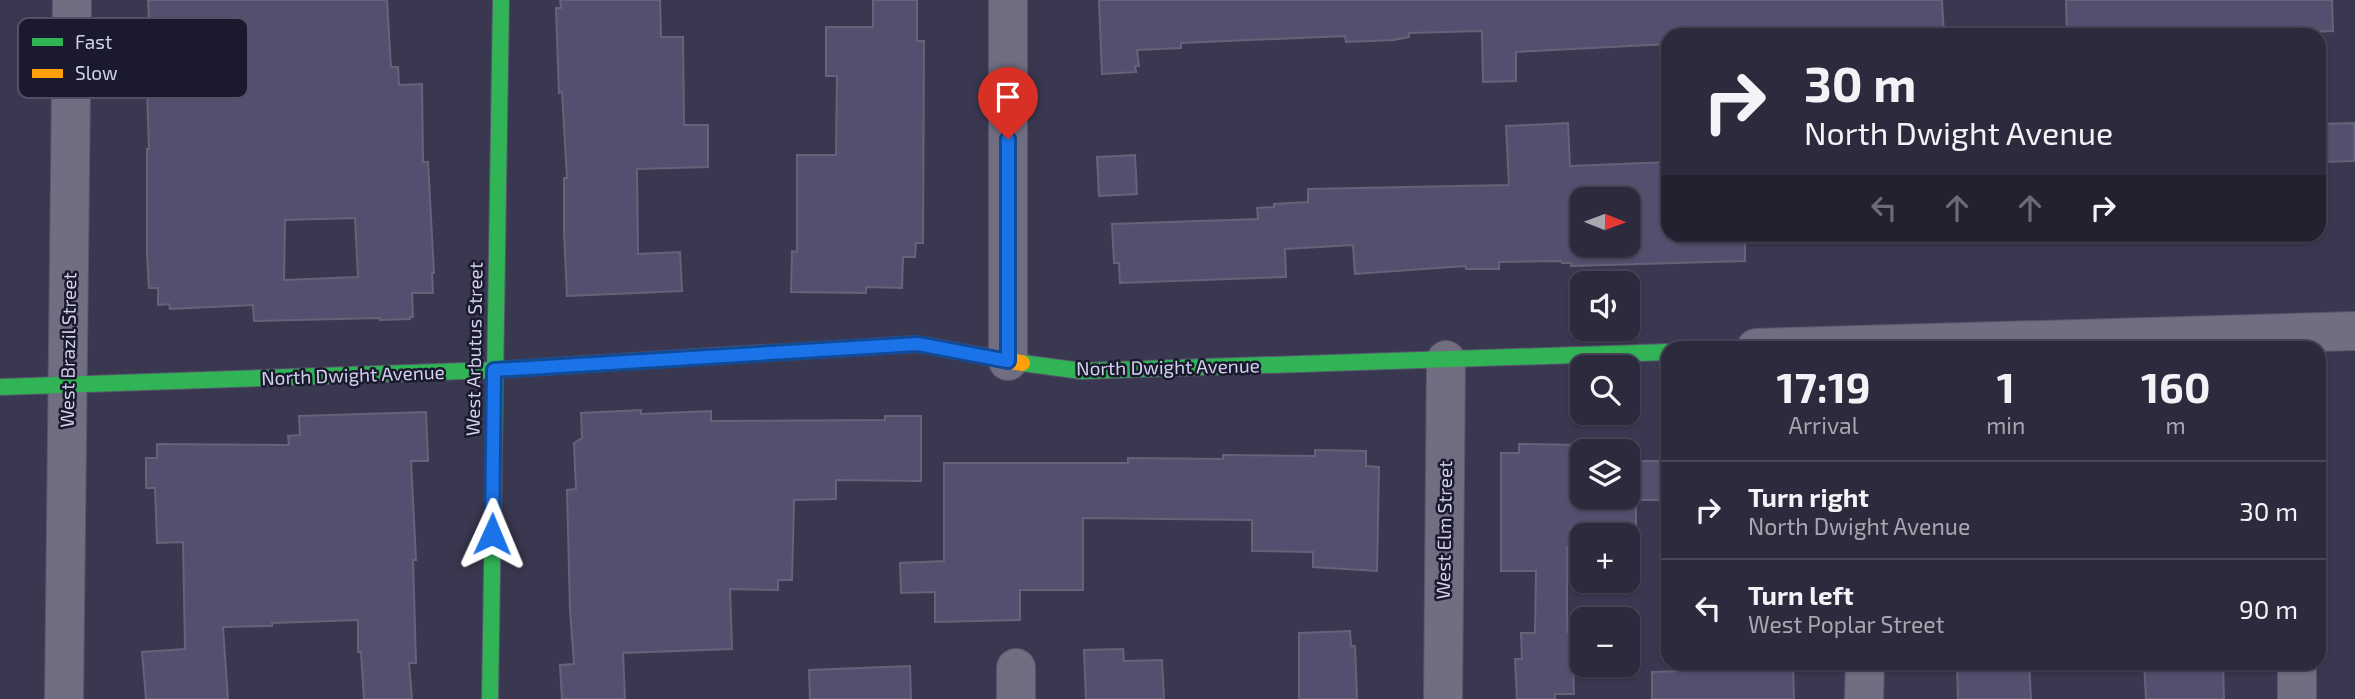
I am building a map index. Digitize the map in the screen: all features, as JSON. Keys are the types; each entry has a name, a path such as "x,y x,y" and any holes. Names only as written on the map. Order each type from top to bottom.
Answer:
{"street":[{"name":"West Brazil Street","path":"72,0 72,18"},
{"name":"West Arbutus Street","path":"490,699 501,0"},
{"path":"1008,0 1008,361"},
{"name":"West Brazil Street","path":"64,699 71,98"},
{"path":"2301,341 2355,331"},
{"name":"North Dwight Avenue","path":"0,387 494,370 918,344 1008,361 1082,371 1661,352"},
{"name":"West Elm Street","path":"1443,699 1446,360"},
{"path":"1864,699 1865,670"},
{"path":"2297,670 2297,699"}],"building":[{"path":"148,0 387,0 391,67 398,67 399,85 422,84 423,162 428,162 433,293 412,293 413,317 410,319 254,321 253,305 170,309 169,304 158,305 158,288 149,288 147,254 147,98 248,98 248,18 149,18","holes":["355,218 358,277 284,280 285,220"]},
{"path":"560,0 660,0 661,37 683,37 684,125 708,125 708,167 637,169 638,254 680,252 682,291 567,296 564,178 567,178 562,92 559,93 556,8 561,8"},
{"path":"873,0 917,0 917,41 924,41 923,243 916,243 915,257 903,257 902,288 866,287 866,293 791,292 792,251 797,252 797,155 836,155 837,76 826,76 826,27 873,27"},
{"path":"1099,0 1942,0 1944,28 1661,28 1661,44 1516,52 1516,81 1483,82 1482,31 1409,33 1409,37 1394,40 1346,42 1345,36 1181,43 1181,48 1137,50 1139,66 1135,66 1136,72 1102,74"},
{"path":"2066,0 2332,0 2333,31 2326,31 2326,28 2067,28"},
{"path":"1568,123 1570,166 1661,162 1661,242 1745,242 1745,261 1571,266 1571,263 1561,261 1499,262 1499,269 1466,269 1465,266 1355,274 1353,245 1285,249 1286,277 1120,283 1119,263 1114,263 1112,224 1258,219 1257,208 1308,202 1308,189 1509,185 1506,126"},
{"path":"2354,123 2354,161 2326,162 2326,124"},
{"path":"1135,155 1137,194 1099,196 1097,157"},
{"path":"641,410 641,414 711,411 711,421 885,420 885,416 921,416 921,481 836,480 836,499 794,500 792,580 778,580 778,590 730,589 732,649 623,653 625,699 562,699 560,665 574,664 567,490 576,489 574,443 582,438 581,413"},
{"path":"426,412 428,461 411,461 416,560 413,560 416,663 409,663 412,699 364,699 361,652 358,652 358,620 223,627 228,699 146,699 142,652 185,649 183,542 157,543 155,488 146,488 146,458 157,458 157,444 289,445 288,436 300,435 299,416"},
{"path":"1519,444 1570,445 1570,509 1636,509 1636,523 1570,523 1570,547 1567,547 1567,632 1570,632 1570,677 1573,677 1574,694 1555,694 1555,699 1517,699 1515,659 1522,659 1521,633 1535,633 1536,571 1501,571 1501,453 1519,453"},
{"path":"1315,450 1366,451 1366,466 1379,467 1377,571 1313,567 1313,552 1252,551 1252,520 1083,518 1083,590 1020,590 1020,620 935,622 935,592 901,593 900,563 944,561 944,463 1128,463 1128,458 1315,456"},
{"path":"1640,461 1661,461 1661,500 1640,500"},
{"path":"1350,631 1351,646 1355,646 1357,699 1299,699 1299,633"},
{"path":"1123,649 1124,661 1162,660 1164,699 1086,699 1084,650"},
{"path":"910,666 911,699 810,699 809,670"},
{"path":"1793,670 1794,699 1652,699 1652,672"},
{"path":"1957,670 2029,670 2031,699 1958,699"},
{"path":"2144,670 2223,670 2224,699 2146,699"}],"traffic: fast":[{"path":"490,699 501,0"},
{"path":"1022,363 1082,371 1661,352"},
{"path":"0,387 494,370 714,356"}],"traffic: slow":[{"path":"714,356 918,344 1022,363"}],"route":[{"path":"492,534 494,370 918,344 1008,361 1008,139"}]}
